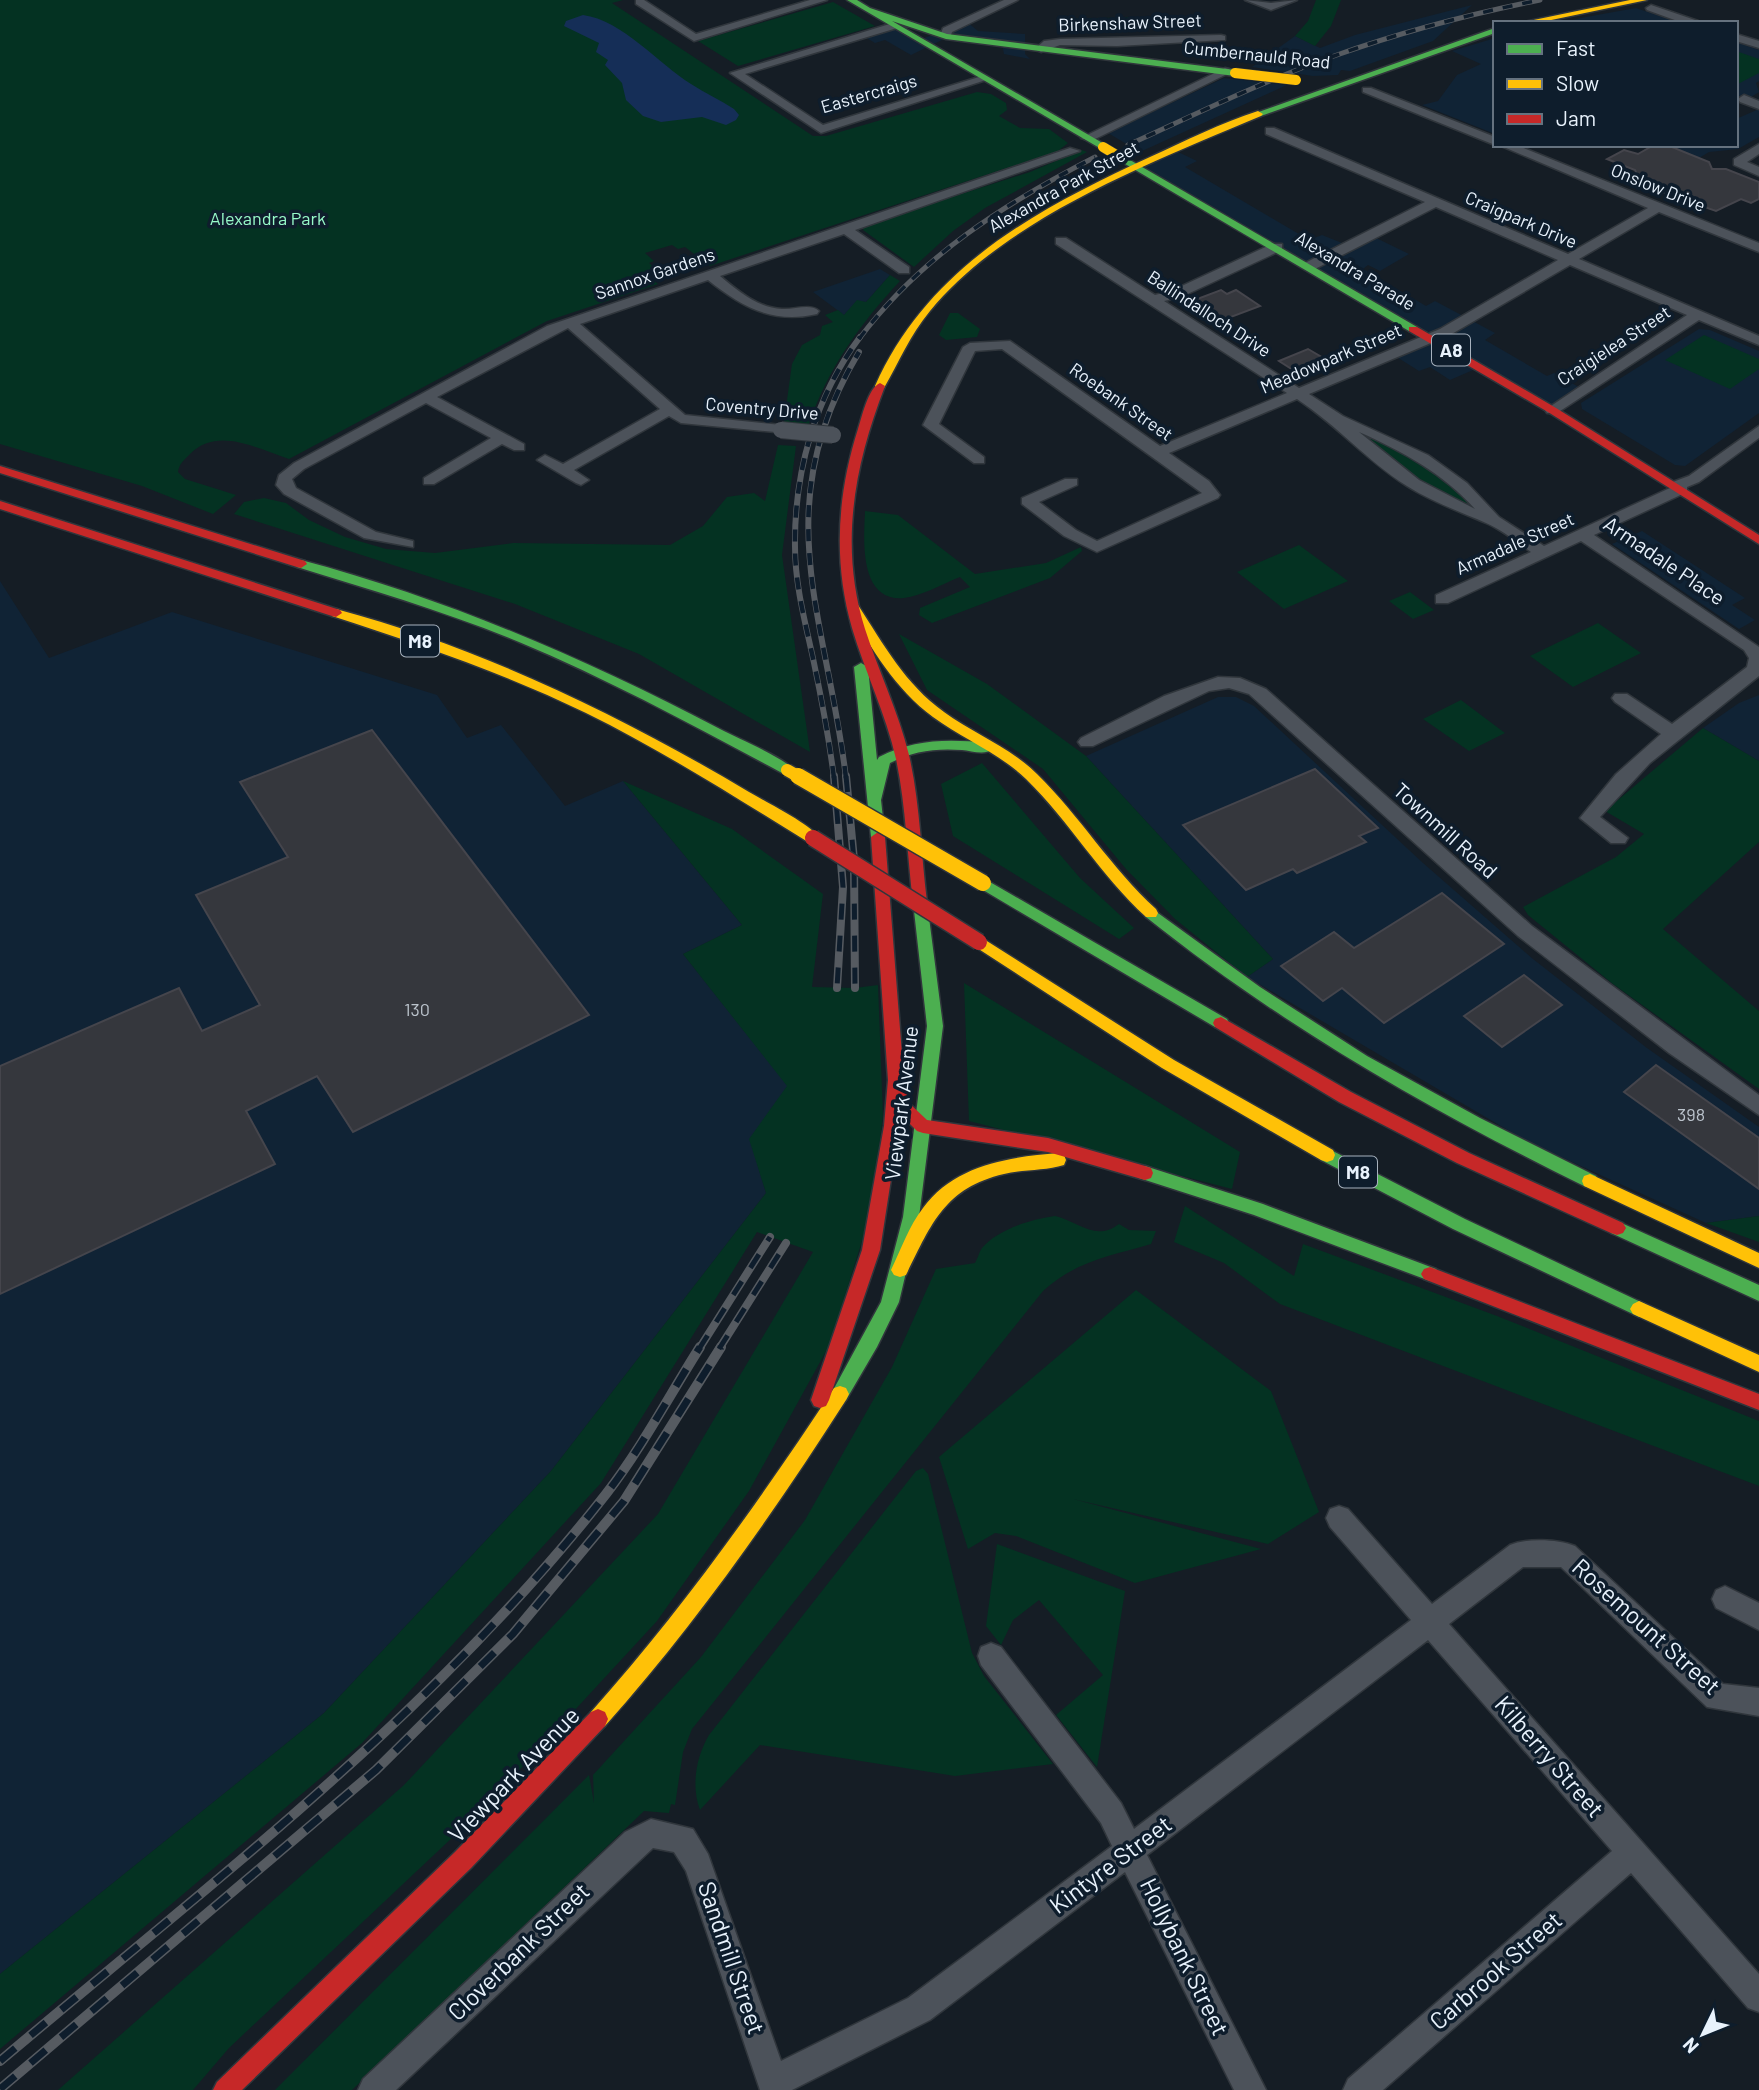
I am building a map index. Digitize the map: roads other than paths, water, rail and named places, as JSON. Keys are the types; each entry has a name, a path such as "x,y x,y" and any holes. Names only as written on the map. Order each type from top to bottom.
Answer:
{"main road":[{"name":"Cumbernauld Road","path":"850,0 925,44 1007,45"},
{"path":"1536,21 1647,4"},
{"name":"Cumbernauld Road","path":"866,9 946,33 1007,45 1332,85 1493,31"},
{"name":"Alexandra Parade","path":"925,44 1310,266 1679,487 1759,540"},
{"name":"Alexandra Park Street","path":"861,438 899,351 939,294 1001,243 1139,167 1243,119 1332,85"},
{"name":"Viewpark Avenue","path":"799,1459 871,1250 892,1126 896,1080 875,800 854,608 844,560 844,508 861,438"},
{"name":"M8","path":"0,467 432,607 551,651 672,709 788,770 1345,1097 1463,1158 1759,1293"},
{"name":"M8","path":"0,505 424,642 556,694 641,736 813,838 1135,1043 1305,1144 1541,1263 1759,1364"},
{"path":"854,608 891,672 937,714 999,750 1032,777 1102,864 1136,900 1188,945 1285,1016 1423,1098 1514,1146 1759,1261"},
{"name":"Viewpark Avenue","path":"225,2090 502,1823 593,1728 736,1556 870,1342 900,1270 923,1126 935,1027 901,749 854,608"},
{"path":"875,800 884,760 901,749 946,742 999,750"},
{"path":"896,1080 902,1108 910,1119 923,1126 1048,1145 1102,1159 1257,1209 1377,1252 1501,1304 1759,1402"},
{"path":"900,1270 930,1211 950,1191 976,1177 1026,1163 1102,1159"}],"street":[{"path":"640,2 694,38 822,0"},
{"path":"990,0 1008,2"},
{"path":"1250,0 1267,6 1292,0"},
{"path":"946,33 1008,2"},
{"path":"1647,4 1690,21"},
{"name":"Eastercraigs","path":"893,26 736,74 821,129 983,79"},
{"name":"Birkenshaw Street","path":"1041,49 1048,43 1060,42 1117,43 1221,38"},
{"path":"1738,38 1759,45"},
{"path":"1087,138 1230,72"},
{"path":"1367,90 1493,140"},
{"path":"1744,99 1759,105"},
{"name":"Craigpark Drive","path":"1270,131 1759,341"},
{"name":"Onslow Drive","path":"1510,147 1759,248"},
{"path":"1759,148 1738,162 1759,172"},
{"name":"Sannox Gardens","path":"407,544 370,535 290,491 284,485 284,478 290,472 426,397 570,323 1074,151"},
{"path":"1310,266 1436,202"},
{"name":"Meadowpark Street","path":"1159,452 1430,338 1658,207"},
{"path":"847,230 904,270"},
{"name":"Ballindalloch Drive","path":"1061,241 1338,419 1373,432 1423,460 1464,490 1493,520 1543,552"},
{"path":"1152,300 1176,294 1277,247"},
{"path":"710,275 749,307 762,312 795,314 812,311"},
{"name":"Craigielea Street","path":"1552,410 1697,315"},
{"name":"Coventry Drive","path":"570,323 669,410 690,422 861,438"},
{"name":"Roebank Street","path":"979,460 931,425 970,347 1005,344 1203,484 1212,495 1097,547 1070,533 1028,501 1071,482"},
{"path":"426,397 519,447"},
{"path":"563,470 669,410"},
{"name":"Ballindalloch Drive","path":"1338,419 1368,452 1413,483 1469,512 1493,520"},
{"name":"Armadale Street","path":"1442,599 1695,479 1759,431"},
{"path":"429,481 502,438"},
{"path":"545,460 581,480"},
{"path":"446,471 463,480"},
{"name":"Armadale Place","path":"1583,534 1755,652 1758,658 1755,670 1674,734 1601,799 1589,817 1618,838"},
{"name":"Townmill Road","path":"1087,742 1205,687 1219,683 1247,685 1260,693 1456,872 1532,937 1759,1106"},
{"path":"1621,698 1674,734"},
{"name":"Kilberry Street","path":"1339,1518 1759,1997"},
{"name":"Rosemount Street","path":"1430,1620 1519,1554 1566,1555 1717,1697 1759,1702"},
{"path":"1725,1599 1759,1617"},
{"name":"Kintyre Street","path":"775,2086 919,2009 1132,1850 1430,1620"},
{"name":"Hollybank Street","path":"991,1656 1111,1812 1250,2090"},
{"name":"Cloverbank Street","path":"374,2090 635,1842 651,1833 674,1836"},
{"name":"Sandmill Street","path":"674,1836 683,1839 698,1864 775,2086"},
{"name":"Carbrook Street","path":"1359,2090 1632,1853"}],"water":[{"path":"583,15 612,25 626,34 696,87 734,109 739,115 736,120 726,125 702,117 661,122 643,116 626,100 622,83 605,65 608,60 596,52 599,43 564,26 566,21"}],"railway":[{"path":"1128,145 1256,87 1334,56 1436,24 1540,0"},
{"path":"859,339 909,282 966,234 1028,194 1095,157"},
{"path":"834,778 823,706 799,591 795,562 796,519 803,463 819,410 844,360 860,337"},
{"path":"846,778 810,564 809,513 815,462 831,409 859,352"},
{"path":"834,776 843,887 837,988"},
{"path":"846,776 854,860 855,988"},
{"path":"699,1349 770,1237"},
{"path":"719,1349 786,1243"},
{"path":"0,2061 318,1793 395,1723 469,1650 540,1574 619,1477 700,1347"},
{"path":"0,2089 376,1770 513,1634 624,1501 721,1347"}],"park label":[{"name":"Alexandra Park","path":"268,219"}]}
